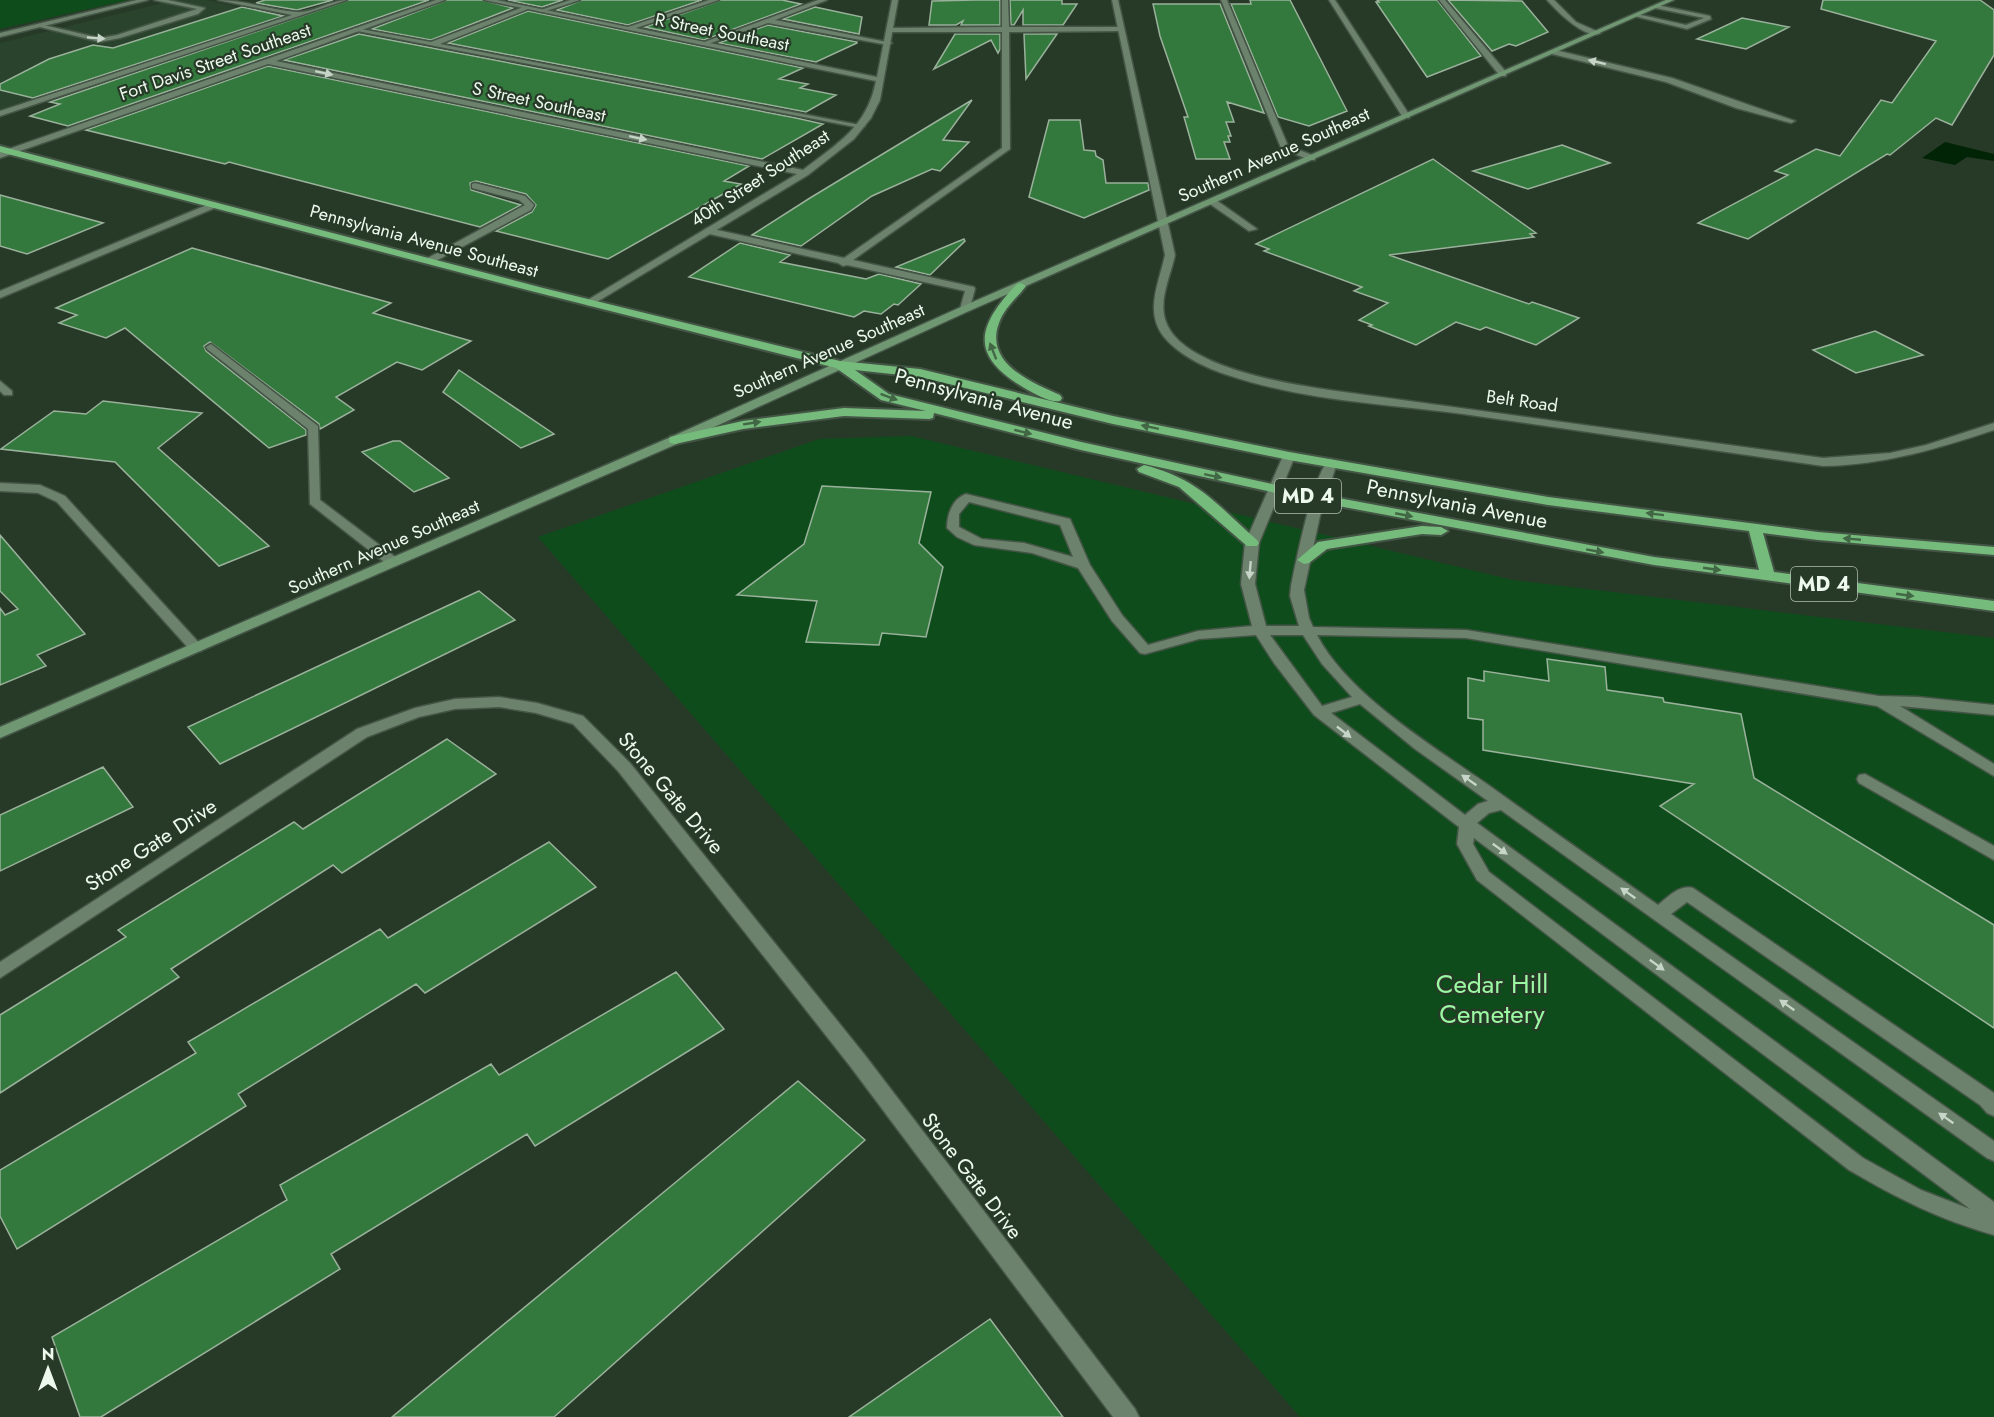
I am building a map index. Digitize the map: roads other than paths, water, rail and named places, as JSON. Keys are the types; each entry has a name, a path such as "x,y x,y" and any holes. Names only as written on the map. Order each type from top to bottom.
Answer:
{"highway":[{"name":"Pennsylvania Avenue Southeast","path":"3,152 840,365"},
{"path":"1021,286 1003,302 991,325 989,344 1000,365 1037,391 1113,420"},
{"name":"Pennsylvania Avenue","path":"840,365 920,373 1113,420 1289,456 1548,501 1818,536 1994,551"},
{"name":"Pennsylvania Avenue","path":"840,365 885,397 1081,446 1317,498 1654,561 1994,606"},
{"path":"675,440 743,425 844,412 966,417"},
{"path":"1081,446 1182,483 1208,502 1252,543"},
{"path":"1755,528 1768,577"},
{"path":"1304,560 1323,545 1381,535 1422,530 1495,533"}],"main road":[{"name":"Southern Avenue Southeast","path":"0,733 675,440 965,309 1671,0"}],"street":[{"path":"0,35 145,0"},
{"path":"39,26 100,40 118,37 196,13 202,8 157,0"},
{"path":"221,0 301,14"},
{"path":"0,114 344,0"},
{"name":"Fort Davis Street Southeast","path":"3,152 442,0"},
{"name":"R Street Southeast","path":"488,0 881,80"},
{"path":"541,11 577,0"},
{"path":"629,29 716,0"},
{"path":"703,44 824,0"},
{"name":"40th Street Southeast","path":"590,303 805,173 838,149 861,126 872,109 881,80 895,0"},
{"path":"843,263 1006,149 1005,0"},
{"name":"Belt Road","path":"1115,0 1170,255 1167,276 1157,304 1168,335 1194,355 1247,377 1354,398 1441,408 1823,462 1882,460 1935,446 1994,426"},
{"path":"1224,0 1285,148 1312,158"},
{"path":"1332,0 1406,116"},
{"path":"1442,0 1503,74"},
{"path":"1550,0 1574,23 1598,33"},
{"path":"1637,16 1687,27 1708,19 1708,17 1657,7"},
{"path":"431,45 526,8"},
{"path":"768,20 888,43"},
{"path":"890,30 1121,29"},
{"path":"355,30 861,126"},
{"path":"1555,52 1640,73 1791,121"},
{"name":"S Street Southeast","path":"266,61 805,173"},
{"path":"429,261 528,208 530,204 522,198 476,186"},
{"path":"1213,202 1252,229"},
{"path":"0,295 214,204"},
{"path":"708,231 843,263 970,289 965,309"},
{"path":"211,347 314,428 314,501 393,562"},
{"path":"1289,456 1252,543 1248,585 1260,630 1318,712 1467,825 1994,1214"},
{"path":"1331,463 1317,498 1297,595 1309,631 1323,656 1361,699 1420,745 1994,1152"},
{"path":"0,487 40,489 61,499 196,648"},
{"path":"1083,565 1052,553 1021,547 985,545 966,539 953,528 953,514 966,498 1065,522 1083,565 1117,618 1145,650 1198,635 1260,630 1466,633 1880,701 1994,710"},
{"path":"1318,712 1361,699"},
{"path":"1880,701 1994,771"},
{"name":"Stone Gate Drive","path":"0,970 362,733 415,713 455,704 499,702 537,708 578,720 624,767 849,1051 1126,1417"},
{"path":"1865,779 1994,854"},
{"path":"1503,804 1484,808 1467,825 1465,844 1483,876 1856,1164 1914,1197 1961,1216 1994,1225"},
{"path":"1658,914 1687,893 1987,1099 1994,1107"}],"park label":[{"name":"Cedar Hill Cemetery","path":"1492,999"}]}
